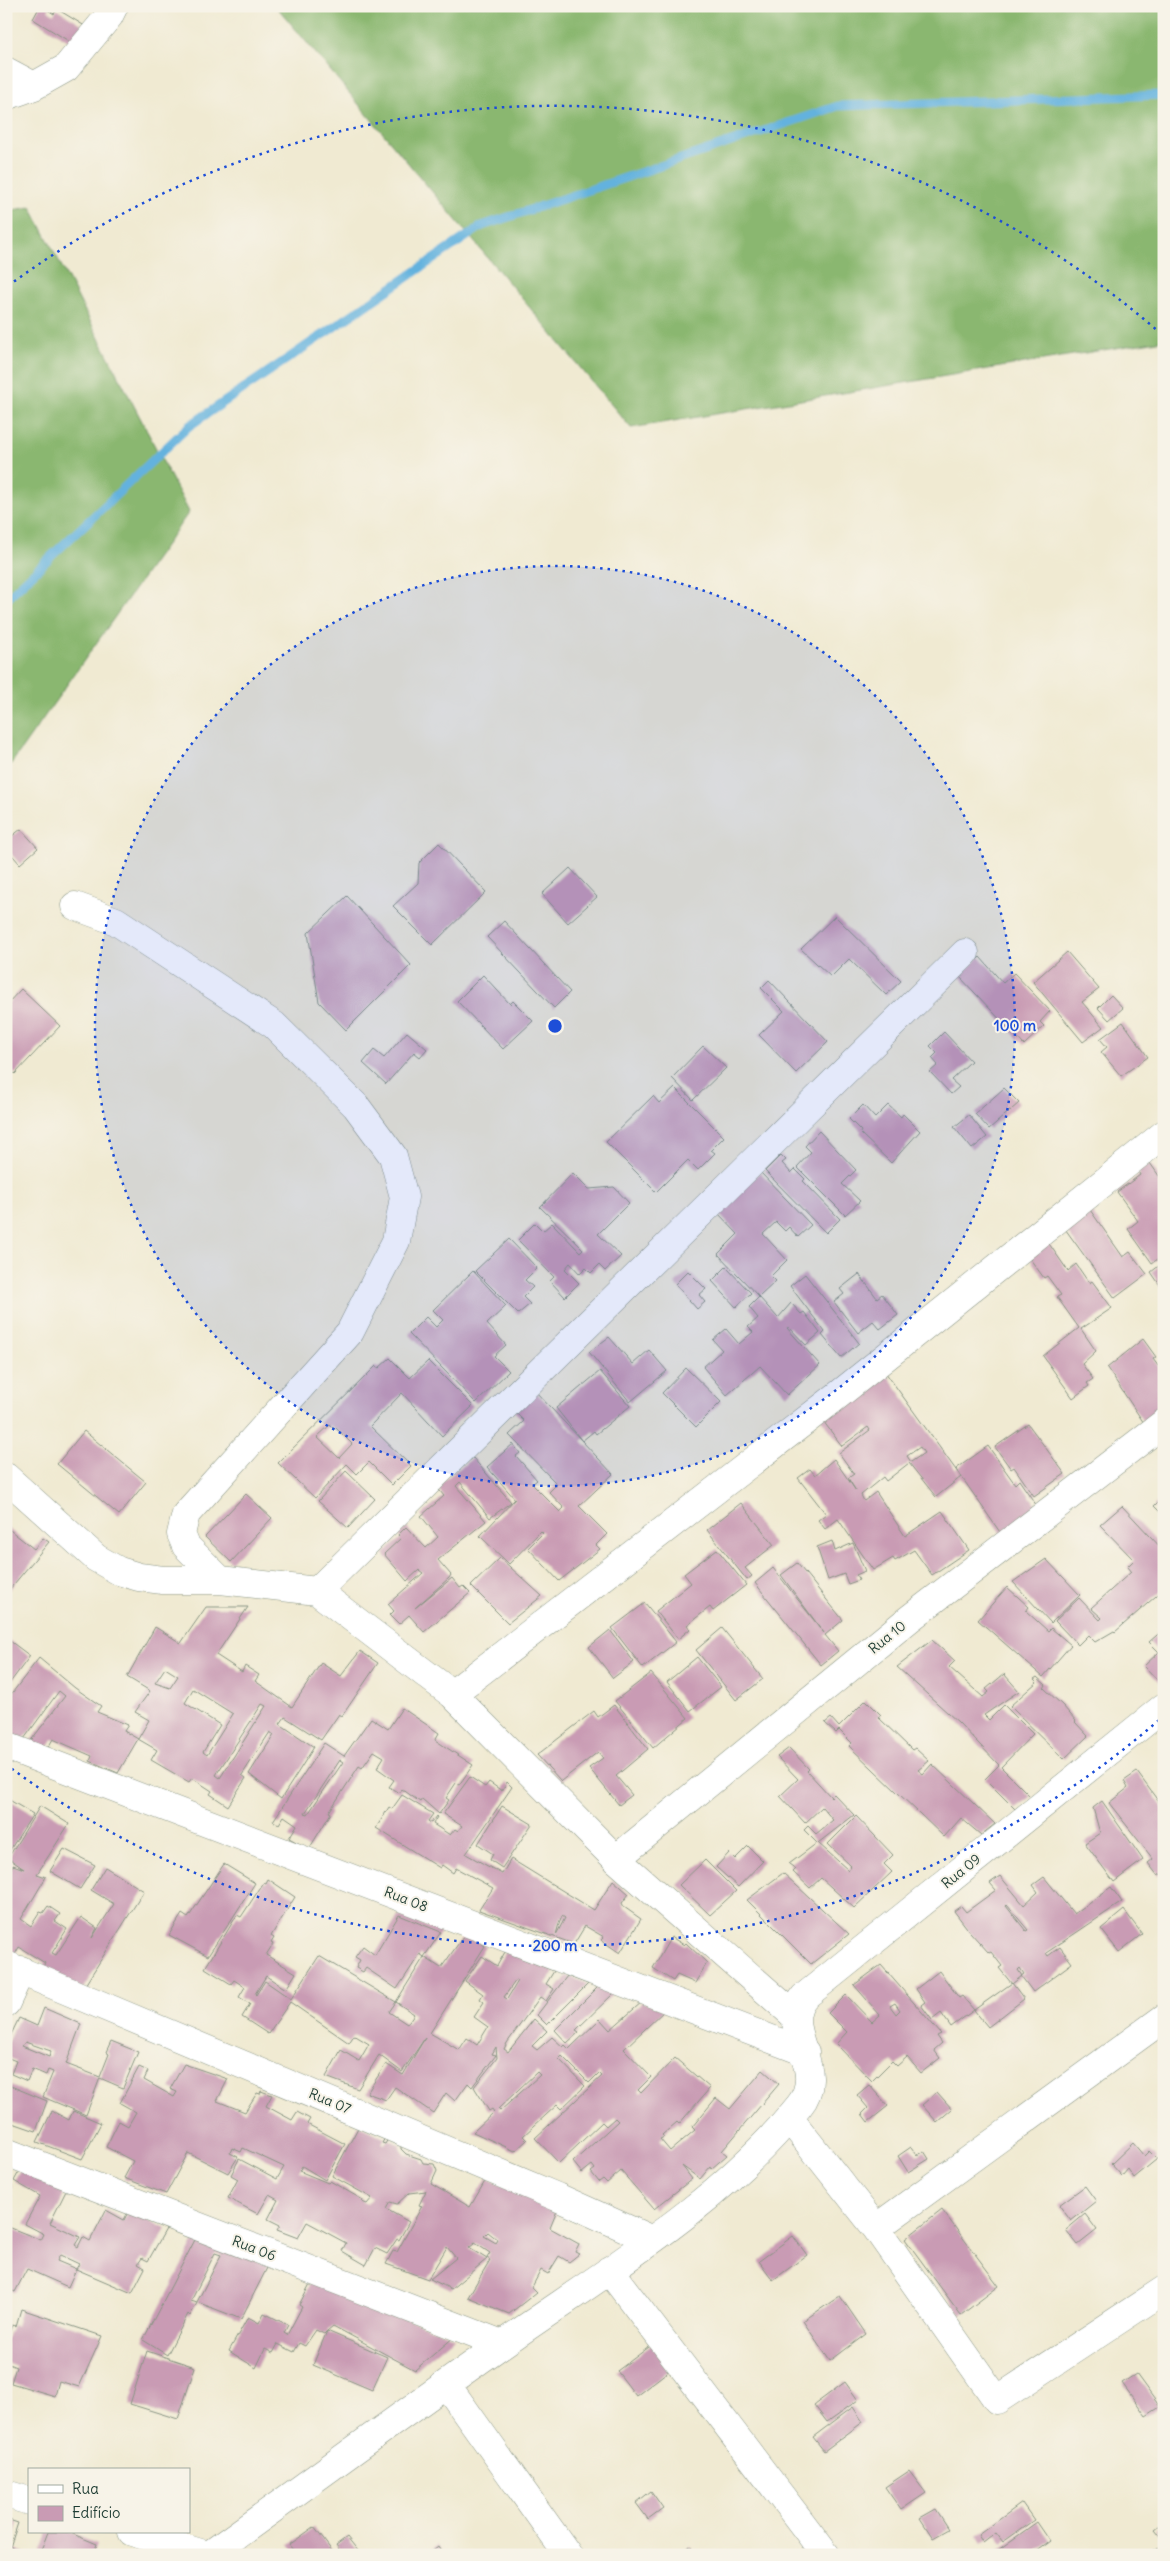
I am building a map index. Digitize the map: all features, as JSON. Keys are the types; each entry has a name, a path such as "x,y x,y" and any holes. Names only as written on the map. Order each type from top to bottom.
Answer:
{"street":[{"path":"6,96 34,86 66,68 109,16 114,6"},
{"path":"6,71 34,86"},
{"path":"75,906 116,921 274,1025 356,1106 393,1156 404,1197 396,1241 350,1332 186,1514 181,1534 186,1546 220,1580"},
{"path":"317,1590 965,953"},
{"path":"452,1694 832,1400 1164,1134"},
{"name":"Rua 10","path":"616,1859 909,1619 1164,1423"},
{"path":"8,1484 96,1558 119,1571 139,1577 163,1580 220,1580 317,1590 452,1694 616,1859 796,2017 810,2077 802,2104 774,2136 722,2184 652,2240 502,2344 208,2555 139,2534"},
{"name":"Rua 09","path":"796,2017 799,2003 804,1997 1164,1708"},
{"name":"Rua 08","path":"6,1746 805,2052"},
{"path":"6,2003 14,1968"},
{"name":"Rua 07","path":"14,1968 557,2197 652,2240"},
{"path":"876,2228 1164,2018"},
{"path":"789,2118 876,2228 998,2400 1164,2290"},
{"name":"Rua 06","path":"6,2152 502,2344"},
{"path":"608,2270 826,2555"},
{"path":"446,2384 568,2555"},
{"path":"6,2494 28,2501"}],"green space":[{"path":"276,6 1164,6 1164,340 631,428"},
{"path":"31,207 189,512 6,771 6,211"}],"building":[{"path":"40,6 51,6 48,10 54,14 57,9 93,31 80,48 33,19"},
{"path":"21,829 38,848 20,864 6,848 6,841"},
{"path":"439,843 486,892 432,945 393,906 418,883 419,863"},
{"path":"570,868 597,897 568,923 542,894"},
{"path":"347,896 411,965 346,1030 319,1002 308,933"},
{"path":"835,916 901,981 886,995 849,959 831,977 801,949"},
{"path":"504,921 570,992 554,1008 487,937"},
{"path":"1067,952 1099,989 1082,1002 1103,1027 1083,1042 1033,982"},
{"path":"980,957 1003,983 1014,973 1050,1011 1040,1022 1044,1026 1024,1045 959,976"},
{"path":"483,975 510,1004 513,1001 533,1021 503,1049 457,1001"},
{"path":"769,980 828,1042 796,1073 759,1035 784,1011 761,988"},
{"path":"21,989 60,1026 15,1074 6,1065 6,1005"},
{"path":"1111,995 1123,1008 1109,1020 1098,1008"},
{"path":"1123,1022 1148,1057 1121,1076 1101,1052 1107,1047 1100,1039"},
{"path":"407,1032 427,1049 420,1057 414,1052 386,1084 363,1063 374,1050 384,1058"},
{"path":"944,1032 971,1061 951,1080 959,1087 951,1094 930,1072 938,1065 932,1058 937,1053 930,1046"},
{"path":"703,1046 726,1068 693,1100 672,1078"},
{"path":"675,1088 724,1137 711,1150 715,1153 698,1170 688,1160 656,1192 606,1142 653,1096 659,1103"},
{"path":"1004,1088 1019,1103 989,1129 975,1114"},
{"path":"863,1105 875,1118 888,1105 901,1117 903,1114 920,1131 891,1163 860,1133 861,1131 849,1119"},
{"path":"969,1115 987,1137 972,1149 954,1127"},
{"path":"819,1131 856,1170 842,1184 860,1201 845,1215 797,1167 811,1152 805,1146"},
{"path":"781,1155 786,1160 782,1163 791,1173 795,1169 805,1179 803,1181 840,1219 826,1233 765,1171"},
{"path":"1150,1163 1164,1183 1164,1255 1152,1263 1128,1229 1138,1221 1117,1192 1140,1175 1138,1171"},
{"path":"760,1172 811,1225 798,1237 789,1227 785,1231 776,1222 763,1234 787,1260 771,1276 776,1281 759,1297 718,1254 738,1234 717,1212"},
{"path":"573,1173 589,1189 614,1187 629,1203 598,1234 621,1256 605,1271 599,1265 591,1273 586,1268 580,1274 570,1263 565,1269 579,1283 565,1297 550,1281 554,1277 518,1240 535,1223 543,1231 552,1223 580,1252 583,1249 540,1207"},
{"path":"1088,1207 1123,1257 1130,1252 1147,1274 1115,1298 1063,1226"},
{"path":"1045,1238 1068,1271 1076,1264 1089,1283 1092,1281 1112,1308 1081,1329 1096,1351 1082,1364 1093,1379 1087,1383 1089,1386 1073,1398 1043,1356 1079,1328 1057,1297 1061,1295 1047,1276 1044,1278 1025,1252"},
{"path":"509,1239 537,1268 525,1280 533,1287 523,1297 530,1304 518,1314 475,1271"},
{"path":"1164,1262 1164,1291 1151,1272"},
{"path":"726,1267 751,1293 736,1307 712,1281"},
{"path":"473,1271 506,1306 487,1324 506,1345 494,1356 509,1371 476,1403 409,1334 426,1317 436,1327 443,1320 433,1310"},
{"path":"688,1271 706,1289 699,1295 705,1302 697,1309 675,1284"},
{"path":"805,1274 859,1343 841,1358 822,1335 825,1332 790,1286"},
{"path":"859,1274 877,1298 882,1294 898,1315 880,1329 873,1321 858,1333 834,1302 844,1294 840,1289"},
{"path":"759,1297 778,1318 791,1303 801,1314 804,1312 820,1333 806,1345 789,1327 787,1328 820,1365 787,1395 760,1366 727,1395 703,1367 722,1350 713,1340 726,1329 739,1344 753,1332 748,1327 758,1318 749,1307"},
{"path":"609,1337 633,1364 649,1350 667,1371 630,1402 589,1352"},
{"path":"1143,1339 1156,1357 1153,1359 1164,1374 1164,1422 1150,1432 1107,1368"},
{"path":"390,1358 410,1378 428,1361 473,1406 442,1436 402,1393 370,1426 411,1466 392,1485 369,1462 357,1474 347,1464 315,1498 278,1463 376,1366 379,1368","holes":["330,1425 334,1429 335,1427 352,1444 339,1458 317,1437"]},
{"path":"686,1368 721,1402 696,1427 662,1393"},
{"path":"883,1369 961,1477 936,1497 909,1463 886,1481 883,1477 861,1495 864,1501 876,1492 905,1536 942,1511 969,1550 932,1575 914,1550 895,1561 893,1558 873,1570 838,1519 825,1529 818,1520 826,1514 798,1478 810,1469 815,1475 834,1459 856,1491 848,1478 854,1474 839,1453 870,1430 868,1427 842,1446 820,1417","holes":["920,1447 924,1453 911,1462 907,1456"]},
{"path":"600,1371 630,1406 596,1434 594,1431 582,1441 556,1408"},
{"path":"535,1391 613,1474 579,1506 607,1534 596,1545 600,1549 559,1581 528,1548 543,1533 541,1531 509,1564 480,1536 515,1499 487,1467 513,1444 520,1453 516,1456 537,1480 532,1484 560,1512 564,1508 549,1492 557,1484 509,1435 524,1421 514,1411"},
{"path":"1028,1424 1065,1474 1034,1496 1014,1467 1011,1469 995,1447"},
{"path":"84,1431 146,1482 119,1515 57,1464"},
{"path":"988,1446 1015,1484 1019,1480 1041,1512 1002,1535 956,1469"},
{"path":"473,1458 511,1502 490,1518 460,1482 456,1486 486,1521 438,1560 451,1575 415,1608 452,1578 460,1588 463,1586 470,1593 424,1632 409,1615 399,1624 390,1615 394,1611 388,1604 423,1573 419,1570 407,1581 384,1554 401,1538 398,1535 406,1527 426,1548 438,1537 421,1516 444,1496 436,1486"},
{"path":"346,1471 375,1499 348,1528 318,1501"},
{"path":"246,1494 272,1518 231,1562 205,1537"},
{"path":"1164,1496 1164,1516 1154,1506"},
{"path":"741,1503 774,1545 745,1568 752,1576 747,1580 707,1530"},
{"path":"1122,1506 1164,1551 1164,1589 1115,1632 1095,1642 1088,1635 1078,1645 1055,1621 1079,1598 1100,1620 1102,1618 1091,1608 1131,1572 1127,1567 1134,1560 1100,1525"},
{"path":"6,1527 34,1549 43,1538 49,1542 9,1590 6,1588"},
{"path":"832,1541 835,1551 853,1543 865,1571 856,1575 859,1580 848,1584 844,1574 828,1580 817,1547"},
{"path":"717,1549 746,1585 713,1611 710,1607 687,1625 690,1629 678,1639 656,1611 691,1583 684,1574"},
{"path":"500,1558 542,1596 508,1623 471,1586"},
{"path":"1046,1559 1080,1595 1051,1623 1013,1582"},
{"path":"797,1563 843,1620 825,1635 838,1651 821,1665 755,1583 773,1568 824,1633 781,1575"},
{"path":"1007,1587 1029,1607 1026,1611 1048,1631 1051,1628 1071,1645 1043,1677 978,1620"},
{"path":"645,1603 676,1642 643,1668 612,1628"},
{"path":"206,1607 248,1607 216,1655 242,1672 245,1666 259,1675 255,1681 292,1707 321,1663 341,1676 360,1651 378,1663 342,1716 339,1714 321,1740 285,1717 280,1724 314,1747 281,1799 249,1774 274,1735 270,1732 242,1775 246,1778 228,1806 210,1794 212,1791 192,1778 189,1782 151,1760 157,1750 138,1739 149,1720 135,1712 150,1691 127,1677 155,1627 181,1643","holes":["165,1668 178,1676 170,1688 155,1683","193,1689 233,1714 207,1755 203,1752 220,1725 185,1703","262,1704 266,1706 220,1778 216,1775"]},
{"path":"722,1628 763,1679 736,1700 696,1650"},
{"path":"1164,1629 1164,1687 1144,1666 1159,1652 1149,1642"},
{"path":"610,1630 634,1662 613,1678 589,1647"},
{"path":"6,1638 30,1656 6,1688"},
{"path":"932,1640 955,1661 949,1667 983,1697 989,1692 986,1689 1004,1674 1019,1691 984,1715 989,1720 1004,1705 1033,1734 1001,1767 1031,1797 1015,1809 985,1779 999,1765 958,1722 897,1667"},
{"path":"697,1657 721,1687 690,1711 667,1682"},
{"path":"39,1658 75,1688 101,1706 97,1712 128,1725 124,1731 138,1739 118,1773 90,1761 92,1756 53,1739 46,1751 29,1743 65,1696 59,1691 24,1739 6,1733 6,1701"},
{"path":"651,1673 688,1718 653,1748 615,1701"},
{"path":"1037,1677 1046,1685 1044,1688 1063,1706 1088,1736 1064,1759 1010,1706 1037,1682 1034,1679"},
{"path":"866,1700 881,1715 878,1717 912,1750 915,1748 929,1761 918,1770 923,1774 932,1764 995,1824 981,1835 961,1818 944,1837 849,1746 852,1743 839,1730 836,1733 825,1723 831,1718 839,1727"},
{"path":"614,1705 648,1749 616,1776 632,1795 619,1805 589,1768 603,1758 598,1752 561,1781 537,1755 594,1711 598,1717"},
{"path":"402,1708 439,1733 435,1740 473,1765 459,1785 456,1783 446,1798 449,1800 439,1814 422,1799 420,1802 402,1789 399,1793 389,1787 394,1780 377,1768 384,1757 374,1751 362,1768 359,1766 329,1812 331,1813 309,1849 289,1838 297,1825 284,1816 279,1824 273,1821 324,1743 344,1756 371,1718 388,1729","holes":["340,1760 343,1762 308,1814 305,1813"]},
{"path":"789,1748 809,1769 807,1771 831,1797 834,1794 854,1815 818,1843 848,1870 851,1866 828,1844 856,1816 893,1855 884,1864 892,1872 854,1908 821,1878 810,1888 793,1872 796,1869 789,1864 817,1843 804,1830 808,1826 816,1834 833,1820 822,1807 805,1823 780,1796 798,1779 777,1757"},
{"path":"1137,1772 1164,1809 1164,1872 1158,1876 1148,1863 1153,1859 1109,1803 1128,1788 1124,1781"},
{"path":"470,1777 485,1787 489,1782 502,1791 507,1782 512,1787 466,1854 502,1874 511,1859 594,1910 613,1880 629,1894 622,1903 624,1907 641,1919 620,1953 601,1940 604,1937 585,1926 574,1944 479,1910 493,1888 456,1868 453,1873 442,1865 440,1868 376,1828 389,1807 392,1809 402,1795 433,1814 428,1821 431,1823 436,1816 433,1824 450,1835 455,1829 458,1831 462,1826 443,1814","holes":["562,1916 565,1918 556,1935"]},
{"path":"6,1798 33,1814 6,1856"},
{"path":"1102,1801 1143,1860 1114,1882 1085,1843 1100,1833 1093,1808"},
{"path":"40,1806 69,1824 37,1874 46,1877 21,1919 31,1926 40,1912 43,1913 48,1906 60,1914 55,1921 67,1929 52,1953 56,1955 81,1917 97,1928 92,1938 114,1904 91,1890 105,1867 144,1891 82,1990 41,1970 45,1963 19,1947 13,1958 6,1956 6,1876 13,1865 24,1869 8,1858"},
{"path":"502,1806 532,1824 502,1868 490,1860 493,1854 478,1844"},
{"path":"748,1846 763,1861 738,1887 716,1867 729,1853 735,1859"},
{"path":"64,1849 95,1865 80,1889 50,1871"},
{"path":"705,1860 736,1891 710,1915 679,1885"},
{"path":"224,1864 255,1883 208,1956 169,1935 182,1914 188,1918"},
{"path":"783,1873 849,1934 811,1964 747,1900"},
{"path":"1000,1876 1024,1905 1038,1892 1033,1885 1044,1877 1074,1914 1111,1887 1122,1902 1046,1953 1048,1956 1060,1947 1072,1963 1033,1992 1021,1976 1012,1984 999,1968 1002,1966 991,1952 989,1953 970,1932 954,1911 961,1906 966,1912 996,1890 990,1883","holes":["1007,1905 1028,1930 1026,1931","1020,1968 1024,1974 1022,1976 1018,1970"]},
{"path":"268,1879 295,1897 271,1936 274,1938 271,1943 273,1944 266,1955 296,1973 286,1989 266,1976 256,1995 265,1981 291,1999 319,1956 396,2002 424,1957 441,1968 466,1933 485,1946 430,2033 459,2050 467,2038 477,2045 488,2027 474,2017 484,2002 480,1999 483,1994 465,1981 482,1956 497,1966 505,1952 554,1971 546,1984 554,1989 546,2001 540,1997 507,2043 504,2049 508,2052 534,2019 547,2031 532,2046 537,2050 552,2037 563,2047 565,2045 569,2049 600,2019 610,2030 642,2002 666,2009 624,2049 651,2077 638,2090 641,2093 675,2058 710,2088 679,2124 677,2122 662,2135 664,2137 660,2139 670,2151 695,2130 692,2127 716,2098 730,2109 763,2070 779,2084 722,2151 727,2155 711,2169 710,2167 700,2179 682,2166 692,2179 654,2209 621,2171 607,2183 603,2179 599,2182 591,2172 595,2169 592,2165 582,2173 573,2162 618,2121 615,2118 606,2126 602,2122 559,2163 535,2138 602,2076 599,2073 589,2083 562,2056 559,2059 585,2086 561,2109 557,2105 523,2136 527,2140 515,2151 473,2132 494,2112 492,2109 489,2111 474,2087 497,2058 496,2047 492,2054 496,2055 472,2087 468,2083 455,2101 446,2093 433,2113 395,2087 386,2100 367,2093 386,2064 403,2075 425,2038 402,2072 379,2055 358,2089 326,2077 341,2050 359,2061 369,2044 354,2035 349,2043 290,2002 268,2034 242,2017 250,2004 239,1997 245,1987 234,1980 231,1984 205,1968 237,1915 241,1917 264,1882 266,1883","holes":["516,1980 518,1981 507,1999 504,1997","396,2002 414,2014 407,2024 389,2012","537,2072 540,2075 500,2111 498,2109"]},
{"path":"1124,1910 1142,1934 1119,1952 1101,1929"},
{"path":"399,1915 441,1932 424,1957 420,1954 397,1989 366,1968 363,1972 356,1968 360,1960 355,1957 363,1946 375,1955"},
{"path":"671,1937 684,1945 686,1943 707,1963 695,1983 677,1975 673,1981 653,1968"},
{"path":"881,1965 941,2034 937,2036 942,2043 934,2050 940,2058 921,2073 907,2057 897,2066 892,2061 872,2081 836,2044 847,2032 828,2013 846,1995 872,2022 880,2015 854,1985","holes":["895,2003 900,2010 896,2014 890,2006"]},
{"path":"939,1971 959,1998 962,1996 974,2010 951,2027 941,2013 932,2020 921,2005 925,2002 916,1989"},
{"path":"567,1976 588,1984 547,2025 537,2015"},
{"path":"1012,1983 1024,1999 988,2027 974,2010"},
{"path":"598,1987 614,1993 576,2030 579,2032 567,2043 555,2030"},
{"path":"44,2008 81,2024 66,2064 100,2077 109,2054 106,2052 111,2041 138,2052 123,2088 100,2078 86,2115 43,2097 53,2072 48,2070 46,2075 32,2069 27,2081 11,2074 16,2061 6,2057 6,2045 19,2018 37,2026","holes":["25,2042 51,2051 49,2057 22,2046"]},
{"path":"184,2064 228,2079 217,2101 245,2112 257,2093 260,2094 261,2091 272,2095 266,2106 292,2120 297,2112 310,2119 307,2124 345,2144 325,2180 302,2166 299,2171 328,2183 330,2181 367,2204 372,2198 332,2176 359,2126 385,2138 382,2143 385,2144 388,2139 401,2146 401,2149 406,2154 421,2159 423,2163 434,2164 437,2171 431,2184 470,2207 487,2178 557,2211 550,2228 579,2244 575,2252 579,2254 569,2262 559,2256 548,2274 541,2270 532,2287 537,2292 509,2314 468,2297 490,2260 487,2258 490,2253 475,2243 469,2248 487,2259 451,2289 430,2279 456,2258 447,2247 428,2279 386,2264 393,2251 397,2252 422,2206 419,2205 426,2191 409,2193 397,2204 390,2202 386,2209 409,2222 399,2240 397,2239 387,2254 375,2248 366,2265 342,2251 346,2243 307,2222 298,2238 277,2230 280,2225 268,2219 278,2200 269,2195 258,2214 228,2198 238,2179 231,2175 239,2159 277,2179 284,2167 243,2148 241,2152 232,2148 230,2153 238,2157 228,2173 188,2153 166,2194 124,2178 133,2161 106,2147 119,2121 128,2126 136,2112 120,2103 139,2067 148,2071 144,2080 174,2097 177,2092 170,2089","holes":["488,2232 498,2240 496,2243 484,2236"]},
{"path":"6,2084 47,2101 36,2131 10,2122 9,2126 6,2125"},
{"path":"869,2085 888,2106 868,2122 862,2114 868,2108 857,2095"},
{"path":"937,2092 952,2109 937,2122 922,2105"},
{"path":"52,2111 69,2120 73,2111 101,2123 82,2159 37,2142"},
{"path":"1133,2143 1144,2156 1149,2151 1157,2159 1134,2178 1128,2169 1122,2176 1111,2164"},
{"path":"911,2147 917,2155 924,2151 929,2159 908,2172 898,2156"},
{"path":"21,2168 69,2185 50,2223 80,2237 75,2245 78,2247 83,2237 90,2241 106,2210 124,2220 129,2210 166,2229 148,2261 142,2258 138,2264 145,2268 132,2293 76,2269 68,2287 27,2269 15,2292 6,2288 6,2226 41,2240 44,2234 25,2224 40,2196 14,2181","holes":["60,2255 79,2264 76,2269 57,2261"]},
{"path":"6,2182 12,2185 6,2196"},
{"path":"1085,2186 1096,2201 1071,2221 1059,2205"},
{"path":"942,2210 999,2286 961,2315 905,2239"},
{"path":"1085,2214 1097,2230 1078,2245 1066,2230"},
{"path":"197,2236 269,2264 241,2319 197,2302 221,2255 215,2253 191,2301 197,2303 190,2316 188,2314 167,2355 143,2340"},
{"path":"793,2236 807,2255 773,2280 759,2261"},
{"path":"311,2282 454,2337 415,2370 333,2326 324,2334 316,2330 305,2346 299,2343 294,2352 278,2344 273,2353 265,2349 256,2368 229,2351 248,2317 259,2323 264,2313 288,2325 284,2333 287,2335 302,2307 299,2305"},
{"path":"840,2296 866,2334 830,2361 803,2321"},
{"path":"21,2309 102,2336 79,2387 59,2381 55,2396 11,2383 16,2367 6,2363 6,2341 12,2325 16,2326"},
{"path":"327,2331 387,2357 372,2390 313,2365"},
{"path":"653,2344 671,2369 636,2396 617,2371"},
{"path":"147,2351 195,2367 178,2419 130,2404"},
{"path":"1136,2374 1160,2407 1146,2416 1122,2383"},
{"path":"845,2382 858,2400 827,2422 814,2405"},
{"path":"853,2407 863,2422 824,2451 813,2437"},
{"path":"909,2471 926,2493 901,2510 885,2487"},
{"path":"651,2491 663,2508 648,2519 636,2503"},
{"path":"1022,2503 1034,2520 1003,2542 996,2533 983,2543 978,2535"},
{"path":"936,2509 949,2529 933,2538 920,2518"},
{"path":"6,2519 18,2523 10,2547 29,2555 6,2555"},
{"path":"1037,2522 1050,2541 1031,2555 1001,2555 998,2550"},
{"path":"1164,2522 1164,2540 1155,2529"},
{"path":"314,2527 335,2555 297,2555 289,2545"},
{"path":"47,2534 73,2534 97,2544 93,2555 39,2555"},
{"path":"347,2537 359,2552 356,2555 335,2555 339,2549 336,2545"},
{"path":"1164,2545 1164,2555 1151,2555 1154,2552 1153,2550"},
{"path":"438,2546 444,2555 427,2555"},
{"path":"690,2546 696,2555 679,2555"}],"waterway":[{"path":"6,599 189,426 482,226 838,106 1164,95"}]}
